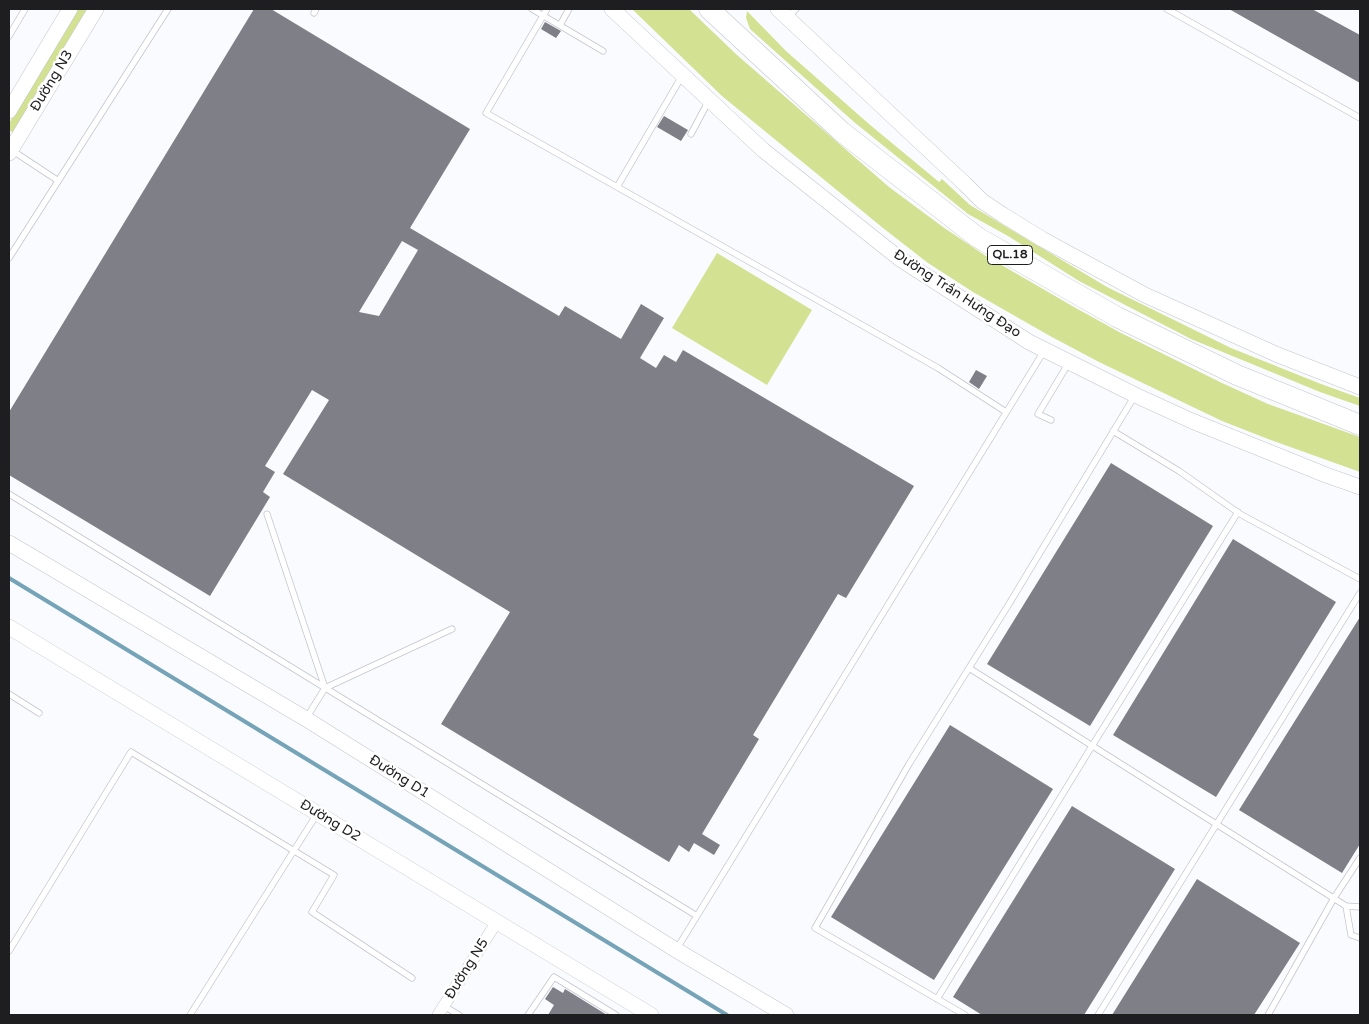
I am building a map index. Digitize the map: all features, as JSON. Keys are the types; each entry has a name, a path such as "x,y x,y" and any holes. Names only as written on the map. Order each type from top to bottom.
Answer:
{"highway":[{"name":"QL.18","path":"714,10 842,132 977,237 1117,317 1228,371 1360,425"}],"street":[{"name":"Đường N3","path":"9,111 70,9"},
{"name":"Đường N3","path":"10,150 96,9"},
{"name":"Đường Trần Hưng Đạo","path":"612,9 763,150 900,259 1029,342 1135,395 1241,442 1326,476 1360,487"},
{"path":"788,12 965,184 1003,216 1042,240 1145,295 1270,352 1360,387"},
{"name":"Đường D1","path":"9,543 306,719 676,950 786,1015"},
{"name":"Đường D2","path":"9,627 651,1015"},
{"name":"Đường N5","path":"441,1011 496,923"}],"lane":[{"path":"9,36 25,9"},
{"path":"9,258 57,180 168,9"},
{"path":"532,9 603,51"},
{"path":"547,9 486,114 938,368 1006,412"},
{"path":"560,25 569,9"},
{"path":"1167,9 1360,118"},
{"path":"617,187 683,75"},
{"path":"692,134 709,100"},
{"path":"10,150 57,180"},
{"path":"676,950 1044,350"},
{"path":"1051,420 1038,414 1069,362"},
{"path":"965,1015 815,928 909,764 1009,604 1135,395"},
{"path":"1113,431 1179,471 1238,512 1360,580"},
{"path":"9,494 696,916"},
{"path":"937,999 1238,512"},
{"path":"267,514 325,688"},
{"path":"1098,1015 1360,593"},
{"path":"306,719 325,688 452,629"},
{"path":"969,668 1346,906 1360,907"},
{"path":"9,694 39,713"},
{"path":"9,951 131,752 334,875 312,912 412,978"},
{"path":"190,1015 317,813"},
{"path":"1268,1015 1334,898 1360,858"},
{"path":"1346,906 1351,935 1360,938"},
{"path":"528,1015 554,977 616,1015"},
{"path":"441,1011 460,1015"}],"green space":[{"path":"78,9 89,9 14,132 12,132 9,130 9,124 12,118"},
{"path":"632,9 689,9 737,55 889,187 943,227 986,256 1121,333 1268,404 1360,437 1360,472 1222,421 1099,362 973,292 928,263 883,228 722,96"},
{"path":"747,11 786,51 869,124 939,182 942,179 970,205 1107,287 1231,348 1360,398 1360,406 1320,392 1191,339 1079,281 1008,236 968,214 854,122 750,29 746,18"},
{"path":"717,253 812,310 767,385 672,328"}],"building":[{"path":"254,9 271,9 470,129 410,228 559,316 565,306 621,339 641,304 664,318 640,358 656,368 664,355 676,362 683,350 914,486 846,598 838,594 753,735 759,739 702,834 720,845 714,855 694,843 689,852 679,845 669,862 441,724 510,612 283,474 329,400 312,390 265,466 275,472 263,492 270,497 210,596 9,475 9,412","holes":["402,241 418,250 379,316 359,312"]},
{"path":"1229,9 1312,9 1360,35 1360,83"},
{"path":"545,22 561,31 556,38 541,29"},
{"path":"664,116 688,130 681,141 657,127"},
{"path":"976,370 987,376 979,389 969,382"},
{"path":"1111,463 1213,526 1090,726 987,664"},
{"path":"1233,539 1336,602 1216,797 1113,735"},
{"path":"1360,617 1360,844 1342,873 1239,810"},
{"path":"950,725 1053,789 934,980 831,917"},
{"path":"1072,806 1175,869 1084,1015 982,1015 953,997"},
{"path":"1197,879 1300,943 1254,1015 1112,1015"},
{"path":"553,987 563,993 565,989 607,1015 548,1015 554,1005 545,999"}],"waterway":[{"path":"9,578 727,1015"}]}
